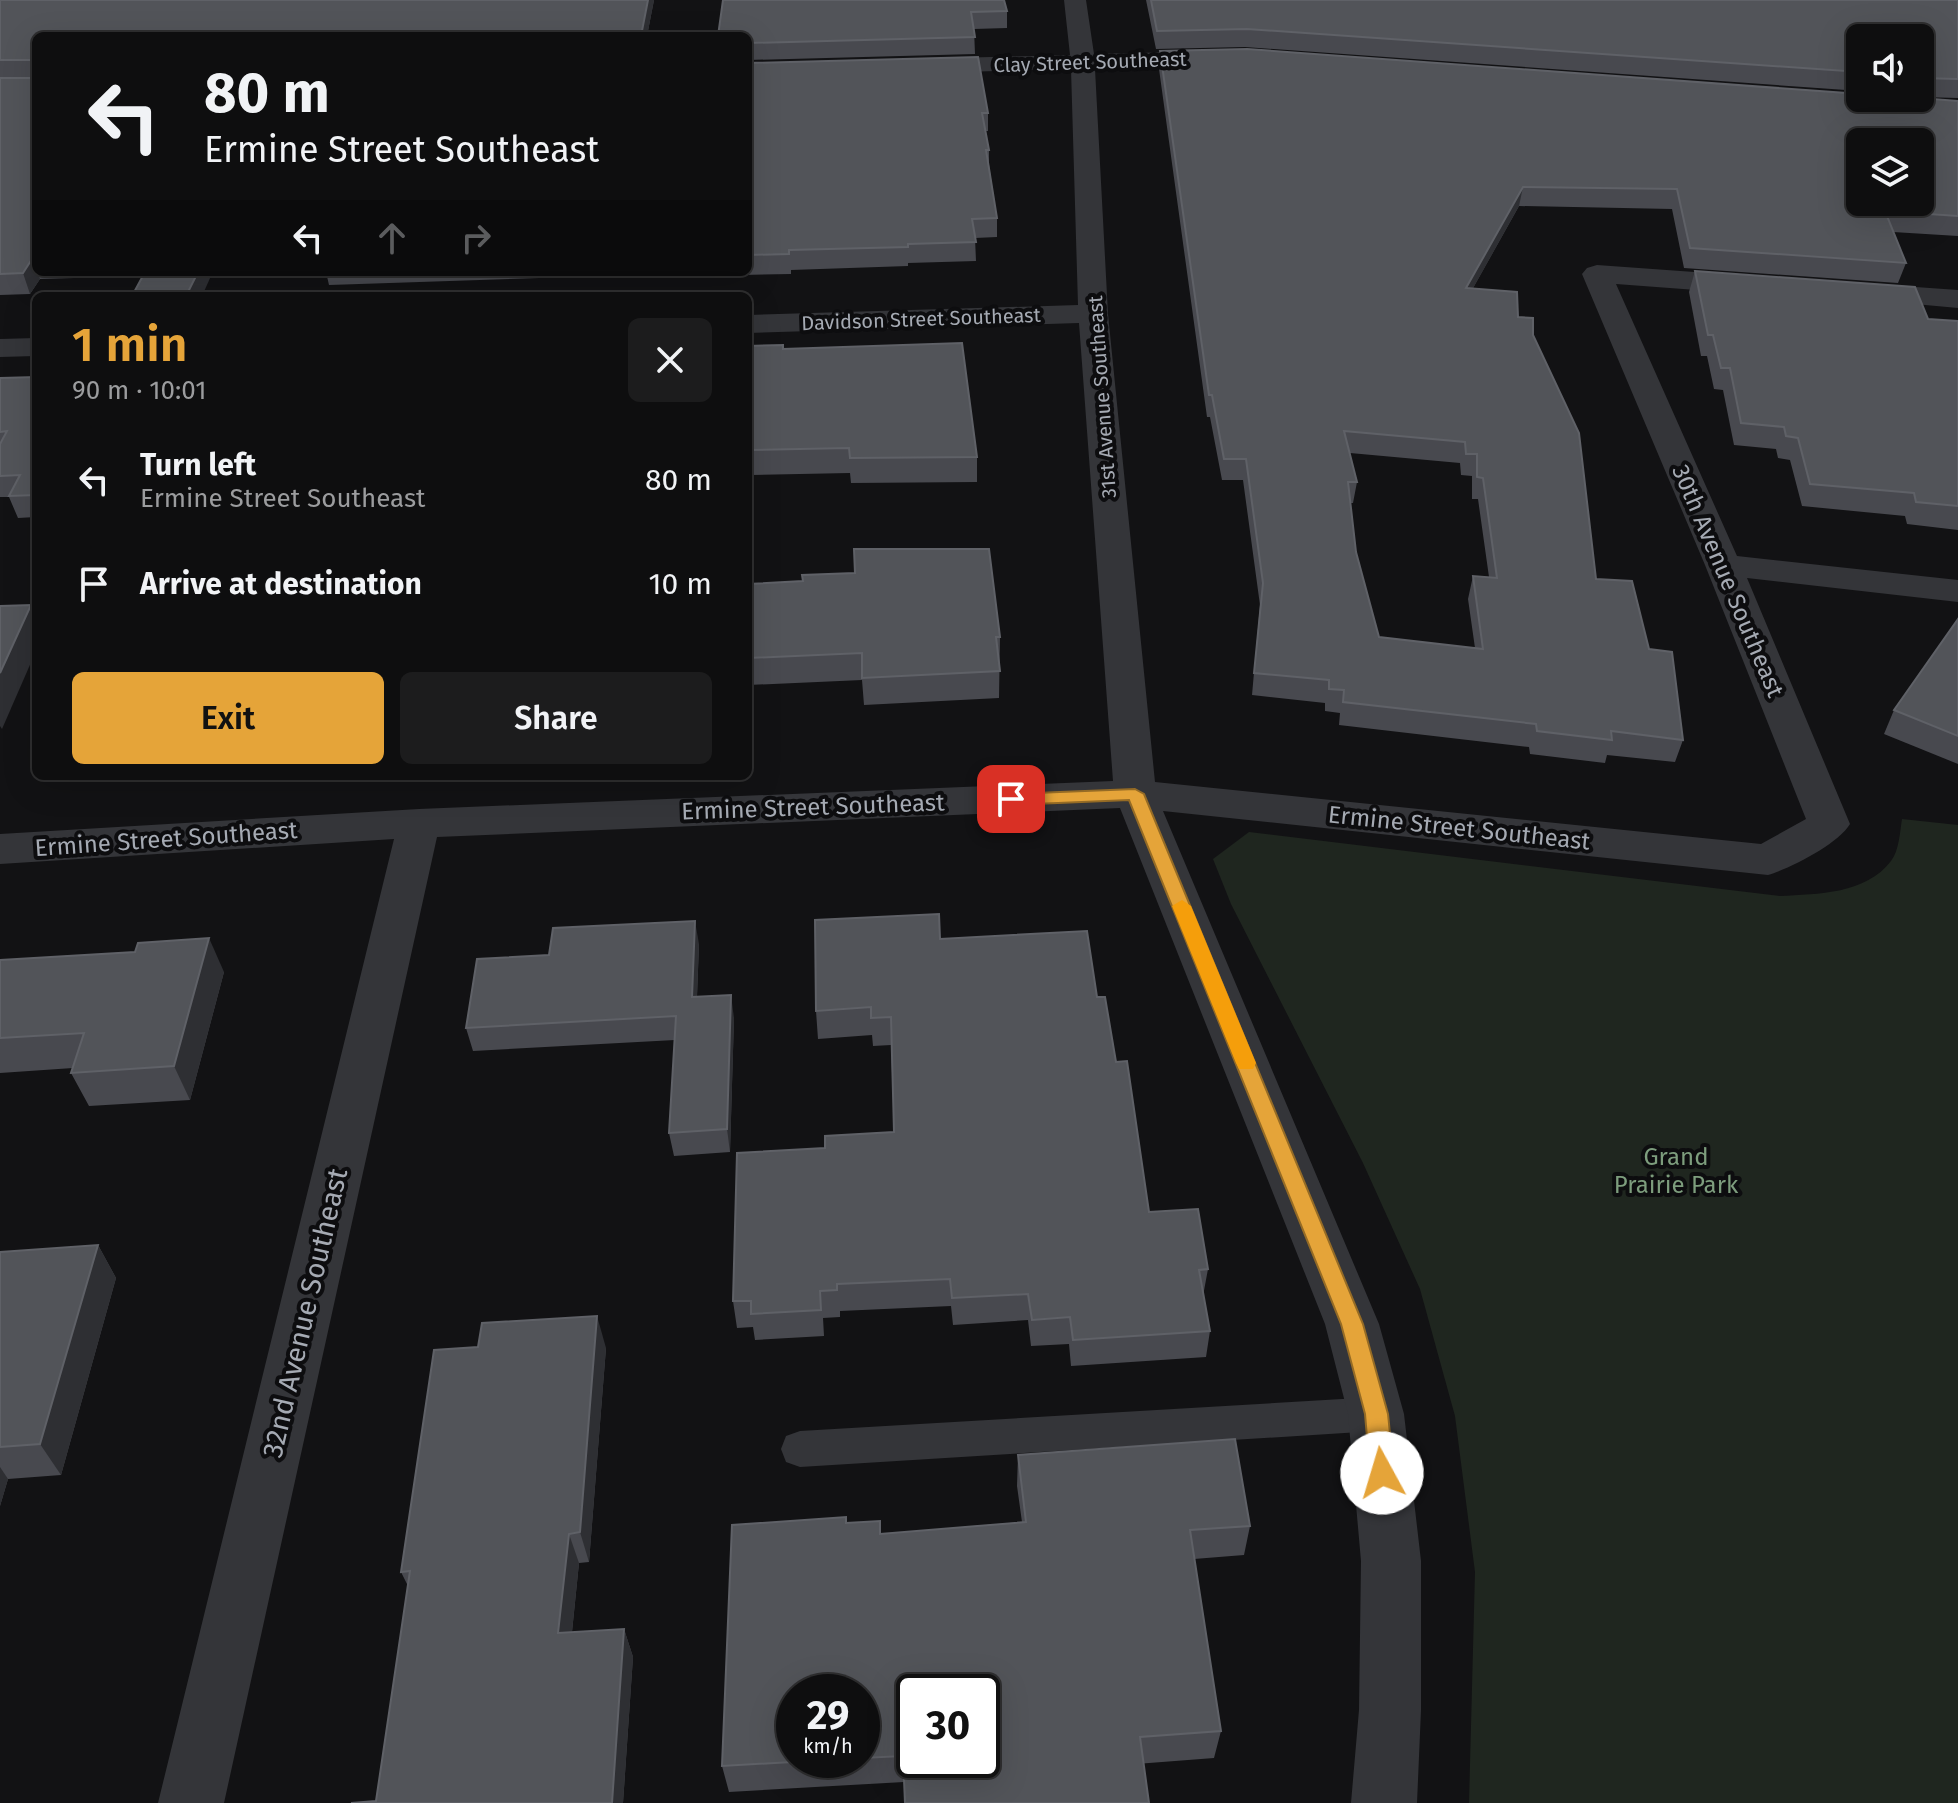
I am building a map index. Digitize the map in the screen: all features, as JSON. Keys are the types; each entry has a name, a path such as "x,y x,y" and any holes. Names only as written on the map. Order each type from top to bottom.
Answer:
{"street":[{"name":"31st Avenue Southeast","path":"1075,0 1083,62 1093,314 1135,794 1352,1324 1376,1414 1391,1561 1390,1710 1384,1803"},
{"name":"Clay Street Southeast","path":"891,67 1245,57"},
{"name":"30th Avenue Southeast","path":"1768,860 1829,824 1723,565 1597,274 1785,287"},
{"path":"1832,291 1958,299"},
{"name":"Davidson Street Southeast","path":"752,324 1093,314"},
{"path":"0,348 32,347"},
{"path":"1723,565 1958,591"},
{"name":"Ermine Street Southeast","path":"0,849 419,823 1135,794 1768,860"},
{"name":"32nd Avenue Southeast","path":"191,1803 419,823"}],"lane":[{"path":"800,1449 1376,1414"}],"green space":[{"name":"Grand Prairie Park","path":"1902,819 1958,825 1958,1803 1469,1803 1475,1572 1455,1416 1420,1289 1363,1163 1231,904 1213,859 1249,832 1780,896 1840,890 1881,872 1896,852"}],"building":[{"path":"0,0 648,0 642,32 32,32 32,60 0,60"},
{"path":"723,0 1004,0 1007,11 971,12 975,37 752,43 752,32 719,32"},
{"path":"1151,0 1958,0 1958,79 1934,78 1934,24 1846,24 1846,71 1247,29 1157,31"},
{"path":"1247,49 1846,93 1846,112 1934,112 1934,99 1958,101 1958,216 1934,214 1934,128 1846,128 1846,216 1887,216 1906,263 1690,248 1677,189 1523,187 1466,288 1517,292 1518,317 1533,318 1533,335 1579,433 1596,579 1632,581 1649,649 1672,652 1683,740 1611,731 1612,740 1537,731 1536,724 1343,702 1344,690 1329,689 1329,680 1254,673 1263,583 1246,459 1224,459 1212,395 1209,395 1160,51","holes":["1344,431 1465,442 1466,454 1477,454 1477,477 1483,478 1497,578 1473,576 1483,649 1379,637 1356,552 1348,482 1357,482"]},
{"path":"978,57 988,113 982,113 997,218 972,219 976,242 789,250 789,254 752,255 752,63"},
{"path":"0,78 32,78 32,259 23,273 0,274"},
{"path":"1695,271 1915,287 1928,319 1958,321 1958,506 1916,502 1914,493 1810,484 1798,438 1786,436 1784,427 1741,423 1730,368 1721,368 1713,335 1708,335"},
{"path":"143,276 196,276 188,292 134,292"},
{"path":"962,343 977,457 850,458 849,448 752,450 752,346 783,345 783,349"},
{"path":"32,377 32,495 9,496 20,475 0,476 0,444 7,431 0,432 0,378"},
{"path":"854,549 989,549 1000,637 996,637 1000,671 862,678 862,653 752,658 752,584 803,581 802,575 855,573"},
{"path":"31,605 0,673 0,606"},
{"path":"1958,619 1958,736 1894,710"},
{"path":"939,914 940,939 1087,931 1097,997 1105,997 1116,1062 1127,1061 1149,1212 1198,1209 1208,1269 1199,1270 1210,1331 1073,1340 1070,1317 1032,1320 1028,1294 952,1298 950,1279 837,1284 837,1290 820,1291 821,1310 751,1314 751,1301 733,1301 737,1153 825,1148 825,1136 894,1132 891,1017 871,1018 871,1007 816,1011 815,920"},
{"path":"695,921 692,997 731,995 727,1129 669,1133 676,1016 466,1028 477,959 549,955 553,928"},
{"path":"209,938 174,1066 71,1073 84,1033 0,1038 0,960 135,952 138,943"},
{"path":"98,1245 40,1444 0,1447 0,1252"},
{"path":"597,1316 580,1532 569,1534 558,1633 624,1629 612,1803 351,1803 376,1801 410,1571 401,1572 434,1350 478,1347 482,1323"},
{"path":"1235,1439 1250,1526 1190,1530 1221,1731 1140,1737 1149,1803 905,1803 904,1778 1000,1778 1000,1674 896,1674 896,1756 880,1757 880,1674 776,1674 776,1763 722,1766 732,1525 846,1517 846,1523 880,1521 880,1534 1026,1522 1018,1455"}],"slow traffic":[{"path":"1182,906 1246,1063"}],"route":[{"path":"1011,799 1135,794 1352,1324 1376,1414 1382,1473"}]}
